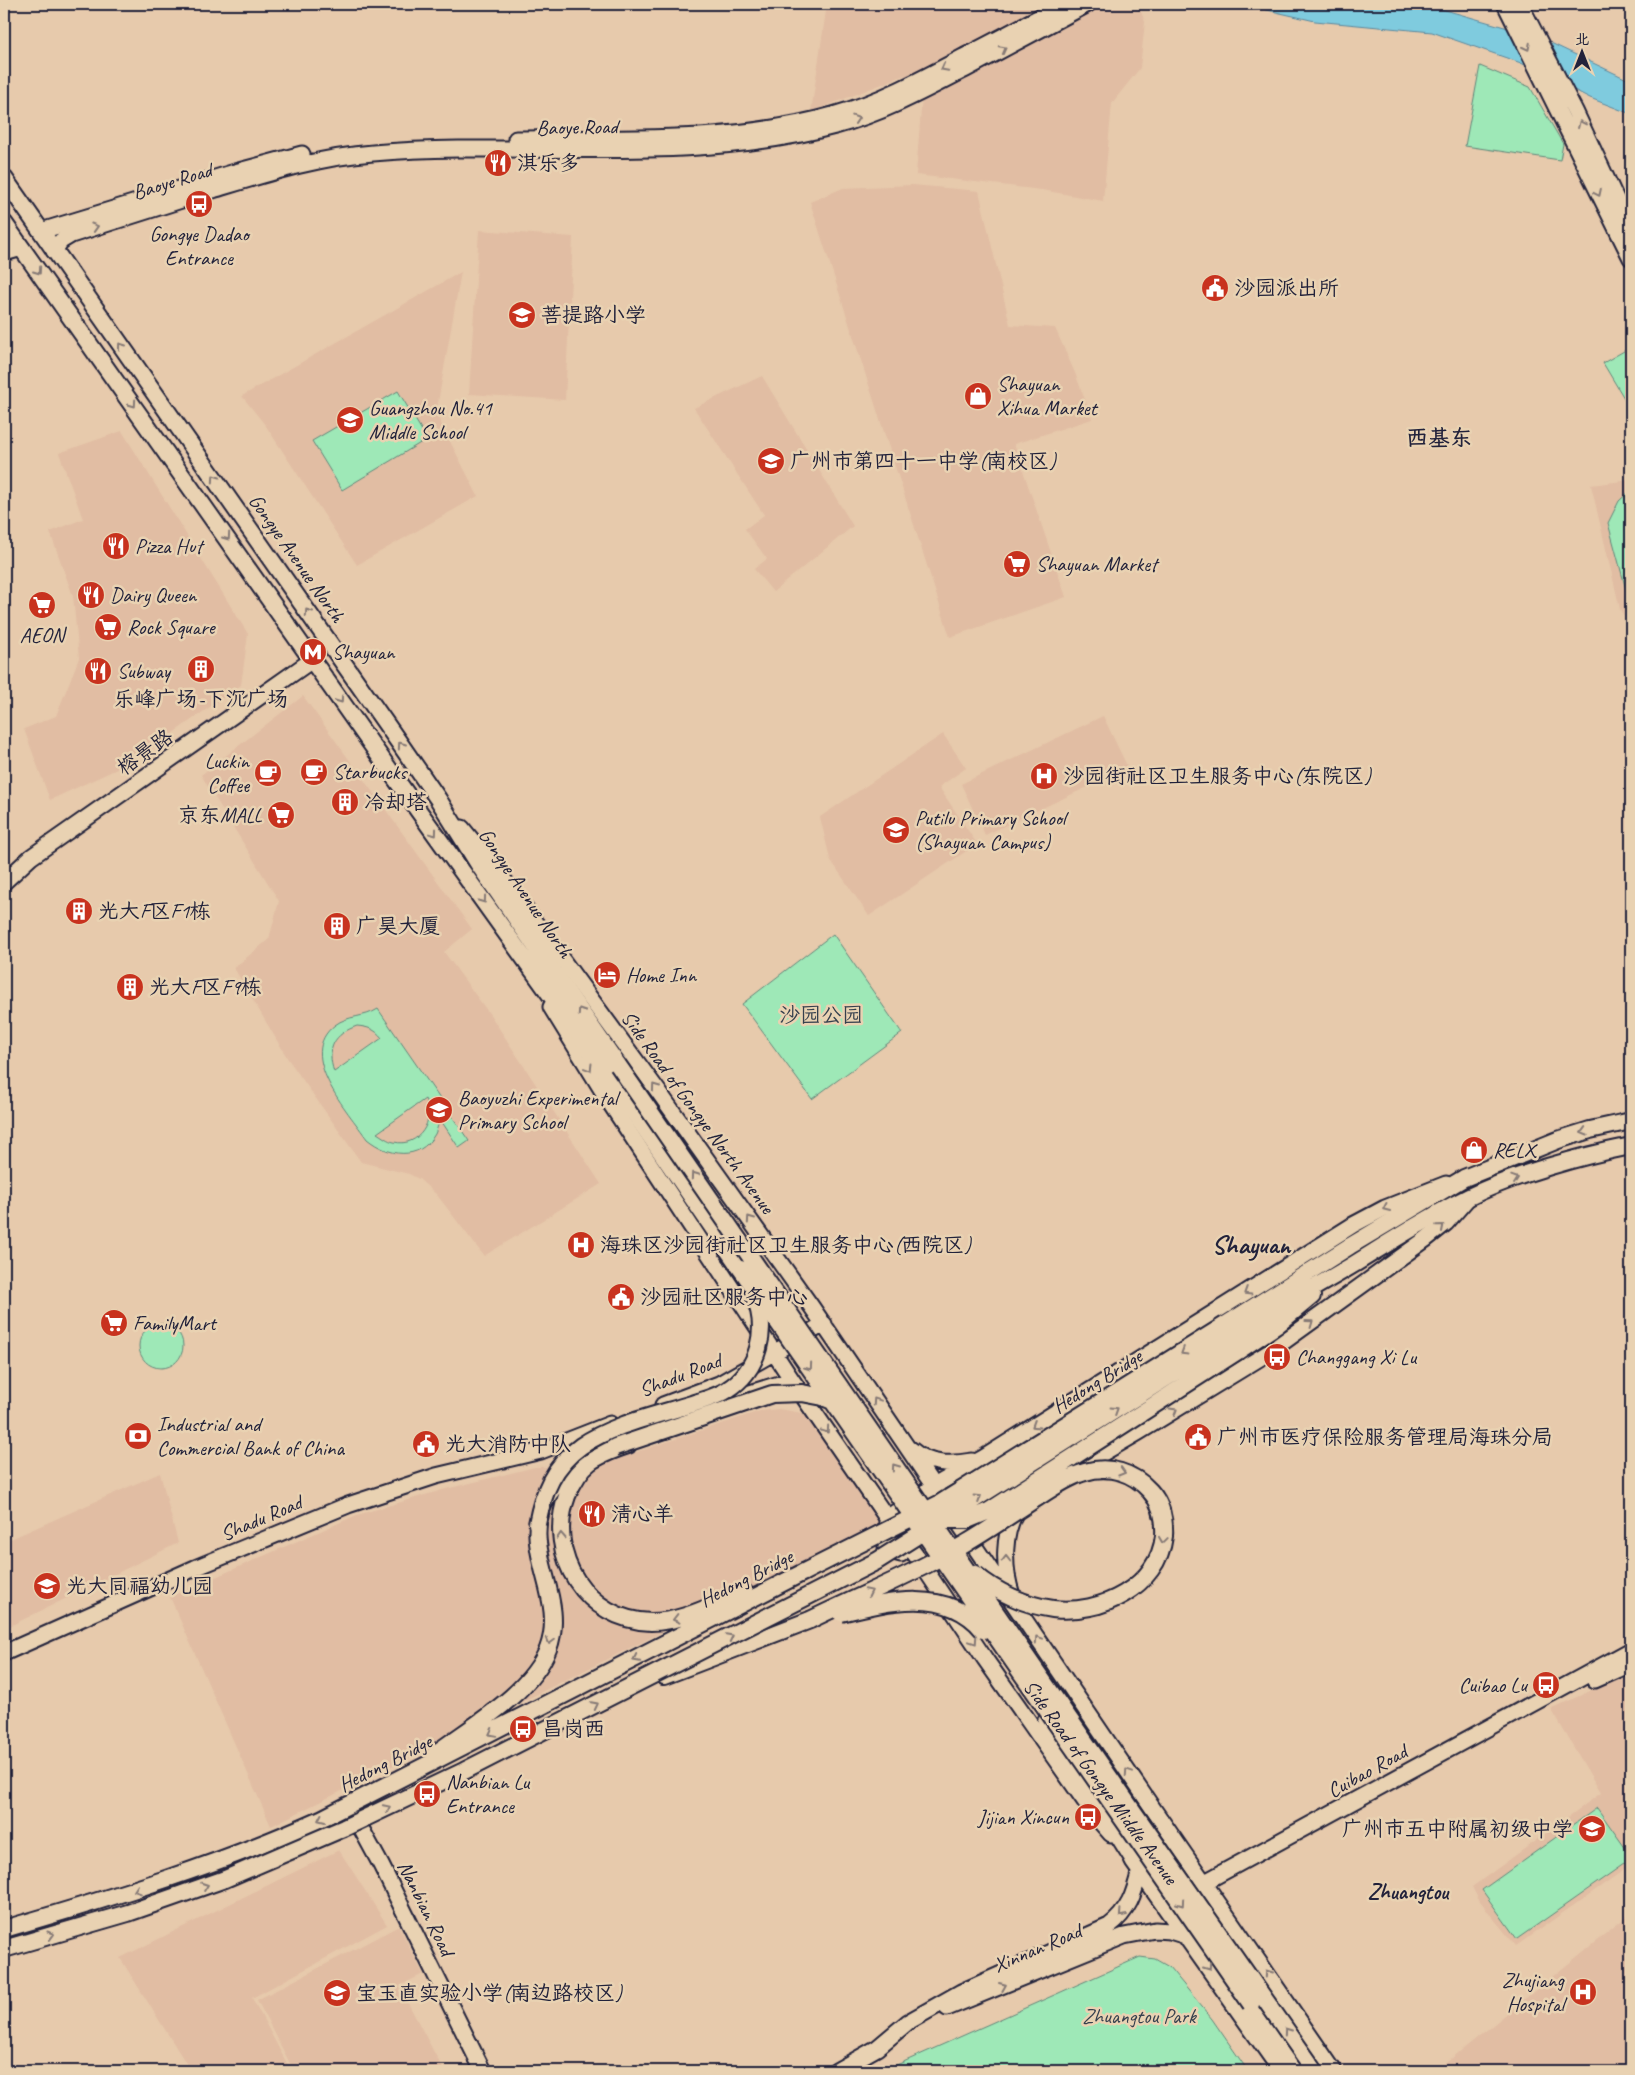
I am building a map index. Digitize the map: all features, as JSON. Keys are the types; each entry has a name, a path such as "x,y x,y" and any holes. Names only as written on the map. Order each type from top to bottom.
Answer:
{"main road":[{"name":"Baoye Road","path":"41,231 280,159 342,146 413,141 694,136 761,130 806,122 854,108 898,91 1064,4"},
{"name":"Baoye Road","path":"54,251 61,241 70,235 249,179 344,155 454,150 707,146 762,141 820,130 857,120 898,103 1088,4"},
{"path":"1506,4 1631,258"},
{"path":"1520,4 1575,111 1631,231"},
{"name":"Gongye Avenue North","path":"4,178 438,799 480,868 871,1432"},
{"name":"Gongye Avenue North","path":"4,222 312,660 613,1082 741,1269"},
{"path":"4,253 22,248"},
{"name":"榕景路","path":"4,882 31,857 312,660"},
{"name":"Side Road of Gongye North Avenue","path":"438,799 518,899 662,1097 824,1324 965,1531"},
{"path":"530,965 554,1012 610,1103 774,1354 888,1518 886,1550 917,1557 1026,1498 1140,1432 1268,1353 1426,1239 1446,1223 1469,1196"},
{"name":"Hedong Bridge","path":"4,1930 122,1895 216,1862 303,1827 396,1782 939,1504 1231,1338 1350,1246 1464,1178 1558,1140 1590,1130 1631,1121"},
{"path":"624,1691 877,1561 1231,1338 1277,1325 1352,1265 1427,1219 1469,1196 1560,1164 1631,1146"},
{"path":"888,1518 934,1486 983,1458 1354,1225 1384,1208 1432,1188 1464,1178"},
{"path":"741,1269 888,1479 1096,1783 1298,2071"},
{"path":"396,1782 514,1695 534,1674 544,1658 553,1630 553,1611 539,1558 536,1535 537,1524 543,1499 552,1477 565,1460 580,1447 614,1430 721,1394 734,1386 745,1374 757,1354 762,1328 757,1302 741,1269"},
{"path":"750,1317 772,1316 780,1312 795,1299 798,1288"},
{"name":"Shadu Road","path":"4,1653 202,1566 348,1505 436,1476 544,1450 592,1430 708,1390 824,1324"},
{"path":"888,1479 909,1504 924,1514 952,1521 974,1517 997,1506 1231,1338"},
{"name":"Shadu Road","path":"544,1450 562,1452 579,1450 743,1394 792,1380"},
{"path":"537,1524 543,1504 565,1474 587,1458 625,1443 772,1394 792,1392 823,1397 850,1411 871,1432 1315,2071"},
{"path":"804,1572 675,1619 651,1622 627,1618 596,1603 576,1580 566,1562 562,1545 560,1526 563,1508 575,1479 597,1457 624,1446 780,1397 805,1399 828,1410 848,1427 874,1459"},
{"path":"903,1442 924,1459 935,1462 959,1463 983,1458"},
{"path":"624,1691 810,1620 948,1553 956,1549 964,1545 1057,1485 1086,1472 1115,1470 1134,1476 1153,1494 1164,1521 1163,1542 1158,1560 1141,1582 1103,1603 1066,1610 1028,1603 1004,1593 984,1581 969,1568 958,1555 953,1548 943,1536"},
{"path":"1016,1606 1009,1586 1006,1548 1008,1530 1014,1515 1026,1498"},
{"name":"Side Road of Gongye Middle Avenue","path":"888,1518 1112,1831 1140,1851 1148,1848 1152,1845 1155,1835 1156,1812"},
{"name":"Side Road of Gongye Middle Avenue","path":"965,1531 1334,2071"},
{"path":"946,1601 966,1583 971,1581 981,1583 1034,1652 1046,1664 1060,1671"},
{"path":"810,1620 852,1610 908,1601 928,1600 948,1604 966,1613 980,1626 1046,1721 1112,1831 1140,1870"},
{"name":"Cuibao Road","path":"1205,1882 1549,1697 1631,1650"},
{"name":"Cuibao Road","path":"1549,1697 1631,1664"},
{"name":"Hedong Bridge","path":"4,1949 128,1913 267,1862 344,1828 624,1691"},
{"name":"Nanbian Road","path":"356,1819 386,1873 483,2071"},
{"name":"Side Road of Gongye Middle Avenue","path":"1140,1870 1281,2071"},
{"name":"Xinnan Road","path":"836,2071 876,2048 908,2022 960,1992 1109,1926 1120,1918 1129,1905 1140,1870"},
{"name":"Xinnan Road","path":"908,2022 972,1999 1124,1936 1155,1930 1170,1931 1186,1936"}],"shaded area":[{"path":"827,4 1138,4 1145,22 1140,68 1112,103 1103,201 1042,190 916,175 922,97 905,75 811,112"},
{"name":"Shayuan Xihua Market","path":"912,185 979,191 1010,325 1055,328 1075,373 1092,419 1014,444 1066,597 950,637 810,202 843,188"},
{"name":"菩提路小学","path":"479,230 573,237 565,400 469,394"},
{"name":"Guangzhou No.41 Middle School","path":"461,272 436,414 478,496 357,565 266,426 242,396"},
{"name":"广州市第四十一中学(南校区)","path":"762,376 853,526 773,592 754,569 767,559 745,529 764,515 694,408"},
{"path":"122,431 248,634 241,685 132,762 50,800 24,729 56,716 79,658 73,596 50,532 83,519 59,453"},
{"path":"1631,480 1631,629 1620,609 1591,485"},
{"path":"303,696 472,929 444,952 491,1016 601,1184 484,1256 437,1195 419,1179 409,1174 361,1162 288,1059 234,968 269,939 279,901 201,775"},
{"name":"沙园街社区卫生服务中心(东院区)","path":"1103,716 1128,768 985,835 961,784"},
{"name":"Putilu Primary School (Shayuan Campus)","path":"943,734 966,768 939,787 977,844 869,916 830,859 820,817"},
{"path":"779,1409 802,1413 825,1425 890,1519 271,1826 170,1597 357,1515 442,1490 535,1467 594,1466 760,1411"},
{"name":"光大同福幼儿园","path":"160,1473 178,1543 4,1629 4,1542"},
{"name":"广州市五中附属初级中学","path":"1631,1672 1631,1865 1516,1946 1480,1902 1472,1887 1601,1793 1551,1709"},
{"path":"339,1850 387,1925 252,1998 291,2071 191,2071 120,1958"},
{"name":"Zhujiang Hospital","path":"1631,1913 1631,2071 1436,2071"},
{"name":"宝玉直实验小学(南边路校区)","path":"399,1926 423,1974 399,1986 444,2071 294,2071 257,2000"}],"green space":[{"path":"1480,66 1530,87 1563,144 1560,160 1465,146"},
{"path":"1631,347 1631,408 1630,408 1603,363"},
{"path":"398,391 427,439 342,490 312,441"},
{"path":"1631,490 1631,608 1608,523 1619,501"},
{"name":"沙园公园","path":"833,934 902,1033 812,1099 742,1004"},
{"path":"378,1009 469,1141 459,1148 440,1119 435,1134 421,1149 403,1153 384,1149 367,1139 338,1099 323,1067 320,1052 324,1037 340,1022","holes":["357,1026 371,1029 382,1038 334,1072 331,1056 334,1043 343,1033","425,1099 428,1107 427,1123 418,1137 403,1143 387,1140 377,1133"]},
{"path":"165,1324 177,1330 182,1337 182,1355 177,1362 170,1367 157,1368 149,1365 142,1358 139,1342 142,1334 149,1327"},
{"path":"1597,1808 1631,1856 1631,1859 1517,1939 1482,1890"},
{"name":"Zhuangtou Park","path":"1140,1957 1155,1959 1169,1967 1212,2019 1248,2071 883,2071"}],"water":[{"path":"1241,4 1424,4 1536,36 1631,81 1631,114 1590,98 1521,63 1432,32 1315,21"}],"place":[{"name":"淇乐多","path":"498,163"},
{"name":"Gongye Dadao Entrance","path":"199,204"},
{"name":"沙园派出所","path":"1215,288"},
{"name":"菩提路小学","path":"522,315"},
{"name":"Shayuan Xihua Market","path":"978,396"},
{"name":"Guangzhou No.41 Middle School","path":"350,420"},
{"name":"广州市第四十一中学(南校区)","path":"771,461"},
{"name":"Pizza Hut","path":"116,546"},
{"name":"Shayuan Market","path":"1017,564"},
{"name":"Dairy Queen","path":"91,595"},
{"name":"AEON","path":"42,605"},
{"name":"Rock Square","path":"108,627"},
{"name":"Shayuan","path":"313,652"},
{"name":"乐峰广场-下沉广场","path":"201,669"},
{"name":"Subway","path":"98,671"},
{"name":"Starbucks","path":"314,772"},
{"name":"Luckin Coffee","path":"268,773"},
{"name":"沙园街社区卫生服务中心(东院区)","path":"1044,776"},
{"name":"冷却塔","path":"345,802"},
{"name":"京东MALL","path":"281,815"},
{"name":"Putilu Primary School (Shayuan Campus)","path":"896,830"},
{"name":"光大F区F1栋","path":"79,911"},
{"name":"广昊大厦","path":"337,926"},
{"name":"Home Inn","path":"607,975"},
{"name":"光大F区F9栋","path":"130,987"},
{"name":"Baoyuzhi Experimental Primary School","path":"439,1110"},
{"name":"RELX","path":"1474,1150"},
{"name":"海珠区沙园街社区卫生服务中心(西院区)","path":"581,1245"},
{"name":"沙园社区服务中心","path":"621,1297"},
{"name":"FamilyMart","path":"114,1323"},
{"name":"Changgang Xi Lu","path":"1277,1357"},
{"name":"Industrial and Commercial Bank of China","path":"138,1436"},
{"name":"广州市医疗保险服务管理局海珠分局","path":"1198,1437"},
{"name":"光大消防中队","path":"426,1444"},
{"name":"清心羊","path":"592,1514"},
{"name":"光大同福幼儿园","path":"47,1586"},
{"name":"Cuibao Lu","path":"1546,1685"},
{"name":"昌岗西","path":"523,1729"},
{"name":"Nanbian Lu Entrance","path":"427,1794"},
{"name":"Jijian Xincun","path":"1088,1817"},
{"name":"广州市五中附属初级中学","path":"1592,1829"},
{"name":"Zhujiang Hospital","path":"1583,1992"},
{"name":"宝玉直实验小学(南边路校区)","path":"337,1993"}],"district":[{"name":"西基东","path":"1439,437"},
{"name":"Shayuan","path":"1251,1244"},
{"name":"Zhuangtou","path":"1408,1891"}]}
